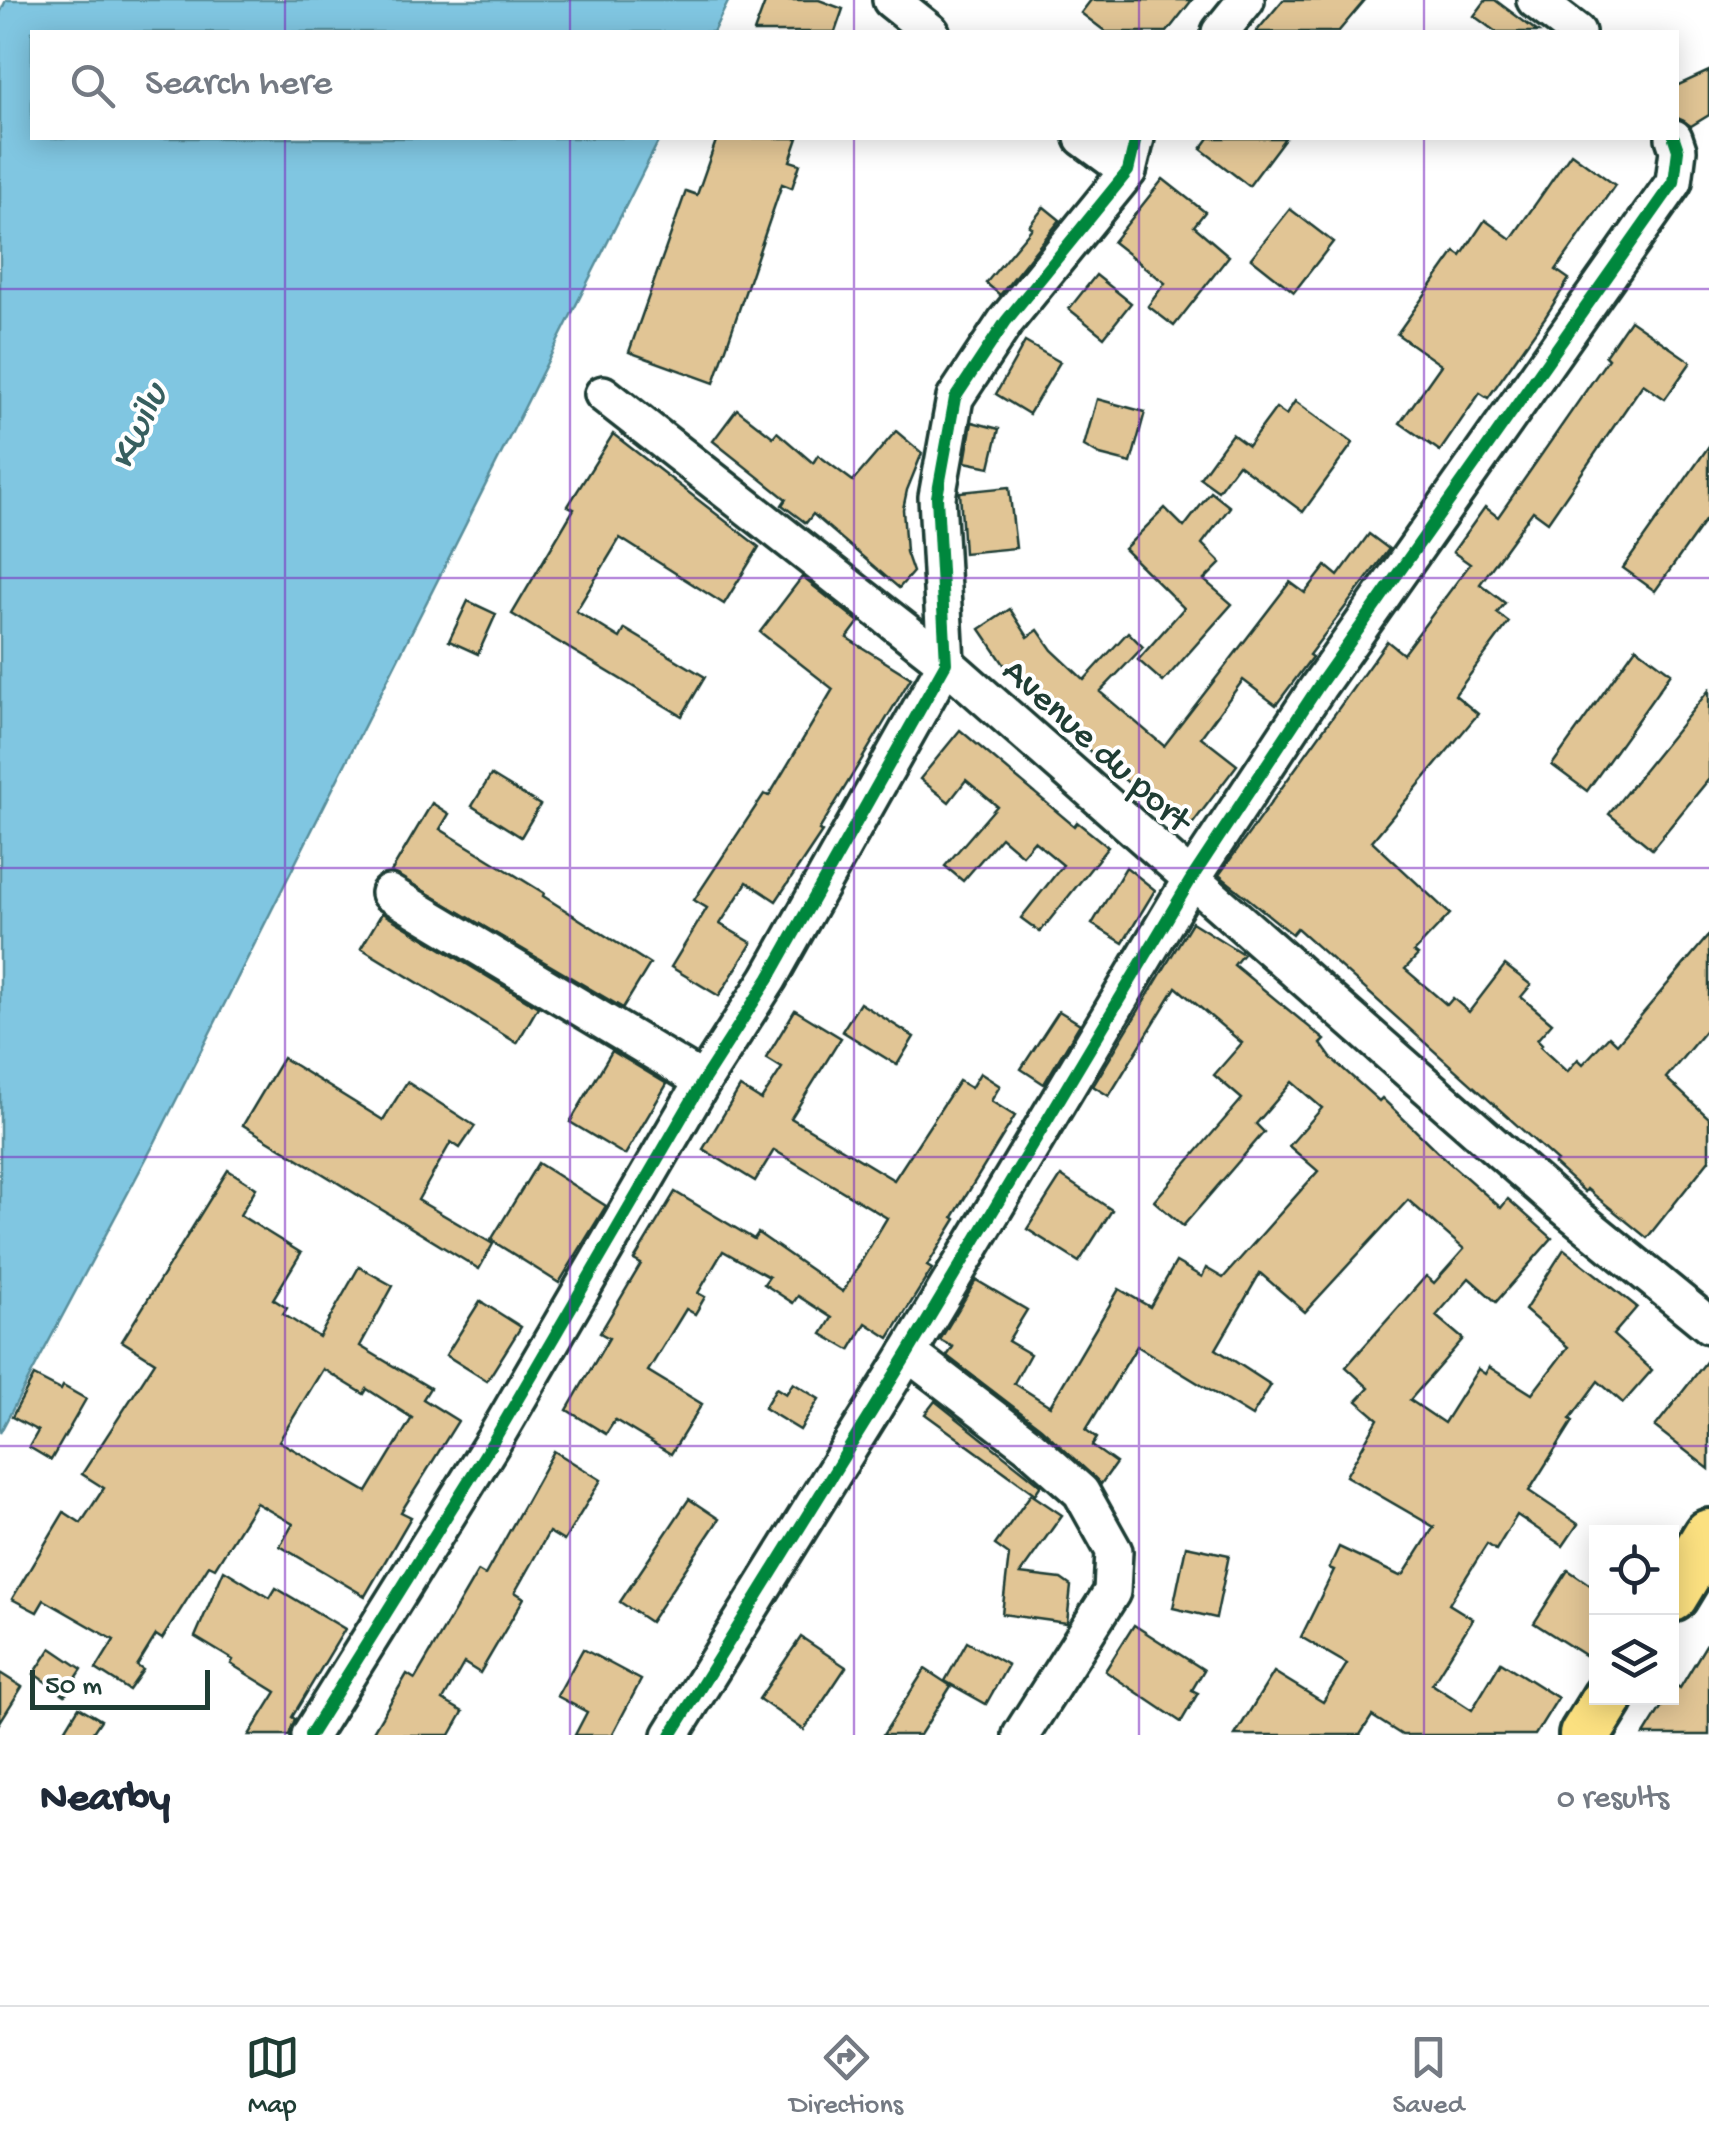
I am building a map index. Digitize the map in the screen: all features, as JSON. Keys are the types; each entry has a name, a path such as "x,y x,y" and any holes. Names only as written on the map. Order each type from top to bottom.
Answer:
{"highway":[{"path":"1679,1585 1709,1536"},
{"path":"1584,1735 1603,1705"}],"street":[{"path":"891,0 928,30"},
{"path":"1222,30 1246,0"},
{"path":"1535,0 1574,30"},
{"path":"310,1735 494,1440 702,1081 769,978 946,664 936,497 955,398 1006,321 1132,154 1089,140"},
{"path":"671,1735 908,1353 1190,882 1318,687 1674,182 1678,150 1675,140"},
{"name":"Avenue du port","path":"603,394 946,664 1556,1200 1709,1326"},
{"path":"389,892 702,1081"},
{"path":"908,1353 1027,1444 1081,1492 1114,1551 1112,1592 1020,1735"}],"water":[{"name":"Kwilu","path":"6,0 729,0 714,30 30,30 30,140 659,140 155,1142 0,1433 0,13"}],"building":[{"path":"766,0 819,0 843,9 836,30 755,30"},
{"path":"1091,0 1192,0 1169,30 1103,30 1081,13"},
{"path":"1283,0 1365,0 1340,30 1258,30"},
{"path":"1486,0 1495,0 1535,30 1493,30 1474,16"},
{"path":"1709,71 1709,115 1691,126 1679,119 1679,85"},
{"path":"716,140 797,140 790,161 800,164 792,188 782,184 714,383 629,352 686,191 697,195"},
{"path":"1208,140 1284,140 1249,186 1201,149"},
{"path":"1571,153 1615,185 1556,270 1569,279 1546,316 1488,398 1480,393 1440,451 1400,423 1441,365 1397,334 1455,252 1461,256 1485,220 1511,239"},
{"path":"1163,179 1205,212 1194,226 1229,256 1174,326 1148,306 1165,283 1113,242"},
{"path":"1044,207 1060,220 1000,295 986,283 1032,228 1029,226"},
{"path":"1290,209 1333,242 1294,292 1251,258"},
{"path":"1096,275 1131,303 1104,337 1069,309"},
{"path":"1630,320 1691,362 1665,399 1643,384 1548,522 1533,511 1480,584 1505,603 1497,613 1509,622 1455,695 1478,714 1372,841 1450,914 1414,952 1418,955 1405,969 1447,1005 1453,998 1469,1012 1505,965 1531,985 1521,997 1552,1023 1537,1040 1567,1072 1578,1059 1583,1064 1609,1036 1617,1044 1709,935 1709,1026 1666,1078 1709,1118 1709,1160 1647,1238 1587,1189 1585,1192 1554,1164 1557,1161 1297,928 1292,934 1219,875 1387,641 1403,654 1470,564 1453,552 1485,507 1498,517 1608,359 1605,356"},
{"path":"1025,342 1060,362 1029,414 996,394"},
{"path":"1097,399 1145,412 1131,463 1100,455 1084,446"},
{"path":"1295,401 1353,443 1303,512 1238,464 1218,491 1200,478 1232,434 1248,446 1276,408 1286,415"},
{"path":"737,409 773,437 777,432 813,463 818,455 853,481 896,431 922,453 903,509 906,552 913,572 899,588 813,514 806,523 782,505 786,499 713,441"},
{"path":"972,422 999,429 990,467 965,462"},
{"path":"613,434 759,547 724,604 620,538 576,611 620,638 625,629 705,677 682,716 512,614 574,509 568,506"},
{"path":"1709,446 1709,515 1655,591 1623,568"},
{"path":"1009,487 1016,548 964,553 960,492"},
{"path":"1211,492 1230,507 1202,544 1221,563 1204,580 1232,604 1163,682 1138,660 1184,608 1124,549 1165,508 1184,527"},
{"path":"1369,534 1389,549 1276,705 1243,680 1201,737 1237,765 1187,831 1074,738 1016,682 980,629 1010,609 1028,637 1038,630 1052,650 1084,680 1128,632 1143,647 1100,692 1164,746 1290,582 1305,593 1326,566 1338,576"},
{"path":"802,577 859,622 847,638 911,678 819,830 822,832 776,901 747,882 720,924 752,943 719,996 671,967 707,908 694,900 764,794 769,796 833,689 760,632"},
{"path":"468,601 496,614 478,654 449,641"},
{"path":"1636,647 1671,673 1587,791 1552,765"},
{"path":"1709,690 1709,779 1652,849 1609,814"},
{"path":"960,730 1074,826 1077,822 1108,847 1040,932 1021,918 1063,865 1034,841 1022,855 1001,837 963,881 945,866 997,806 966,780 949,802 920,779"},
{"path":"491,775 540,805 521,837 472,806"},
{"path":"432,803 449,814 440,829 650,964 623,1008 391,872"},
{"path":"1126,867 1155,890 1123,943 1092,924"},
{"path":"382,913 538,1007 517,1043 361,948"},
{"path":"1192,922 1243,954 1234,965 1325,1040 1321,1044 1331,1058 1379,1101 1382,1098 1445,1159 1501,1208 1508,1199 1552,1238 1496,1302 1469,1278 1436,1316 1463,1339 1410,1400 1444,1423 1478,1369 1485,1374 1489,1367 1532,1394 1568,1347 1525,1310 1564,1249 1637,1307 1613,1335 1652,1370 1623,1403 1598,1381 1570,1419 1573,1421 1529,1491 1578,1524 1563,1546 1517,1515 1496,1550 1487,1544 1449,1604 1473,1619 1432,1684 1472,1710 1501,1662 1558,1698 1535,1735 1402,1735 1372,1716 1360,1735 1235,1735 1274,1672 1323,1702 1347,1664 1301,1637 1334,1570 1329,1568 1339,1547 1400,1576 1434,1527 1346,1476 1378,1419 1357,1401 1369,1388 1346,1367 1426,1276 1434,1283 1464,1249 1408,1200 1305,1312 1260,1273 1216,1349 1271,1385 1252,1416 1137,1346 1086,1430 1097,1438 1092,1446 1116,1463 1101,1484 1041,1428 947,1356 953,1347 940,1340 976,1280 1027,1310 1008,1341 1030,1354 1014,1383 1050,1406 1119,1289 1150,1307 1176,1262 1202,1277 1206,1268 1223,1278 1318,1171 1289,1146 1322,1108 1292,1082 1256,1124 1264,1132 1183,1226 1154,1201 1242,1099 1214,1075 1242,1043 1176,987 1109,1096 1093,1086"},
{"path":"860,1003 914,1037 897,1065 842,1031"},
{"path":"795,1010 841,1038 791,1118 894,1180 959,1081 971,1088 980,1073 1000,1086 991,1101 1015,1116 953,1217 956,1219 927,1266 932,1269 889,1338 866,1323 850,1350 822,1334 832,1318 798,1296 793,1303 764,1284 769,1277 723,1251 698,1293 705,1297 695,1314 686,1309 648,1371 702,1404 671,1454 615,1420 606,1434 567,1410 609,1338 600,1333 641,1264 634,1260 675,1192 754,1239 758,1233 843,1292 887,1218 774,1150 755,1181 703,1149 740,1087 761,1100 782,1068 766,1058"},
{"path":"1059,1011 1080,1024 1044,1084 1021,1069"},
{"path":"612,1051 667,1084 625,1155 570,1122"},
{"path":"283,1058 383,1120 407,1082 475,1126 460,1148 451,1142 418,1200 493,1244 479,1269 243,1125"},
{"path":"538,1163 606,1206 559,1283 491,1240"},
{"path":"228,1170 256,1188 240,1215 301,1253 273,1299 287,1308 283,1314 319,1337 359,1267 393,1286 360,1346 430,1388 423,1399 458,1421 401,1512 411,1517 365,1596 280,1546 293,1524 256,1503 215,1568 209,1565 162,1639 156,1635 137,1666 143,1670 129,1690 96,1669 114,1640 44,1600 37,1612 12,1599 64,1512 81,1523 104,1488 82,1474 155,1362 122,1341","holes":["323,1369 364,1394 367,1389 412,1418 367,1492 279,1441"]},
{"path":"1061,1176 1112,1210 1079,1262 1027,1229"},
{"path":"480,1301 521,1327 487,1381 446,1355"},
{"path":"1709,1358 1709,1469 1655,1427"},
{"path":"34,1376 86,1399 51,1460 29,1447 38,1431 12,1417"},
{"path":"793,1383 819,1399 800,1430 764,1408 776,1388 786,1394"},
{"path":"935,1401 1041,1485 1035,1494 925,1414"},
{"path":"554,1451 601,1480 564,1541 549,1532 515,1592 524,1598 480,1673 464,1663 443,1700 463,1712 450,1735 371,1735 407,1674 415,1679 478,1571 485,1575"},
{"path":"1031,1494 1062,1515 1020,1574 1061,1579 1071,1586 1067,1623 1002,1614 1009,1555 995,1545"},
{"path":"689,1499 719,1519 650,1622 620,1602"},
{"path":"1186,1546 1229,1555 1216,1618 1173,1608"},
{"path":"224,1570 270,1598 276,1588 345,1629 292,1717 295,1719 289,1735 249,1735 276,1692 195,1637"},
{"path":"1568,1570 1589,1584 1589,1658 1534,1623"},
{"path":"1134,1625 1204,1670 1192,1690 1198,1693 1181,1722 1105,1671"},
{"path":"801,1637 846,1667 804,1730 759,1699"},
{"path":"1709,1640 1709,1735 1644,1735 1663,1705 1679,1705 1680,1688"},
{"path":"967,1642 1008,1665 986,1704 945,1681"},
{"path":"51,1648 82,1669 65,1695 34,1674"},
{"path":"583,1649 641,1680 612,1735 575,1735 587,1712 557,1696"},
{"path":"925,1669 951,1686 920,1735 883,1735"},
{"path":"0,1673 22,1687 0,1722"},
{"path":"79,1707 101,1720 91,1735 62,1735"}],"cycle path":[{"path":"310,1735 494,1440 703,1081 769,978 946,663 937,497 955,398 1006,321 1128,171 1136,140"},
{"path":"671,1735 908,1353 1190,881 1318,687 1674,182 1678,150 1675,140"}]}
